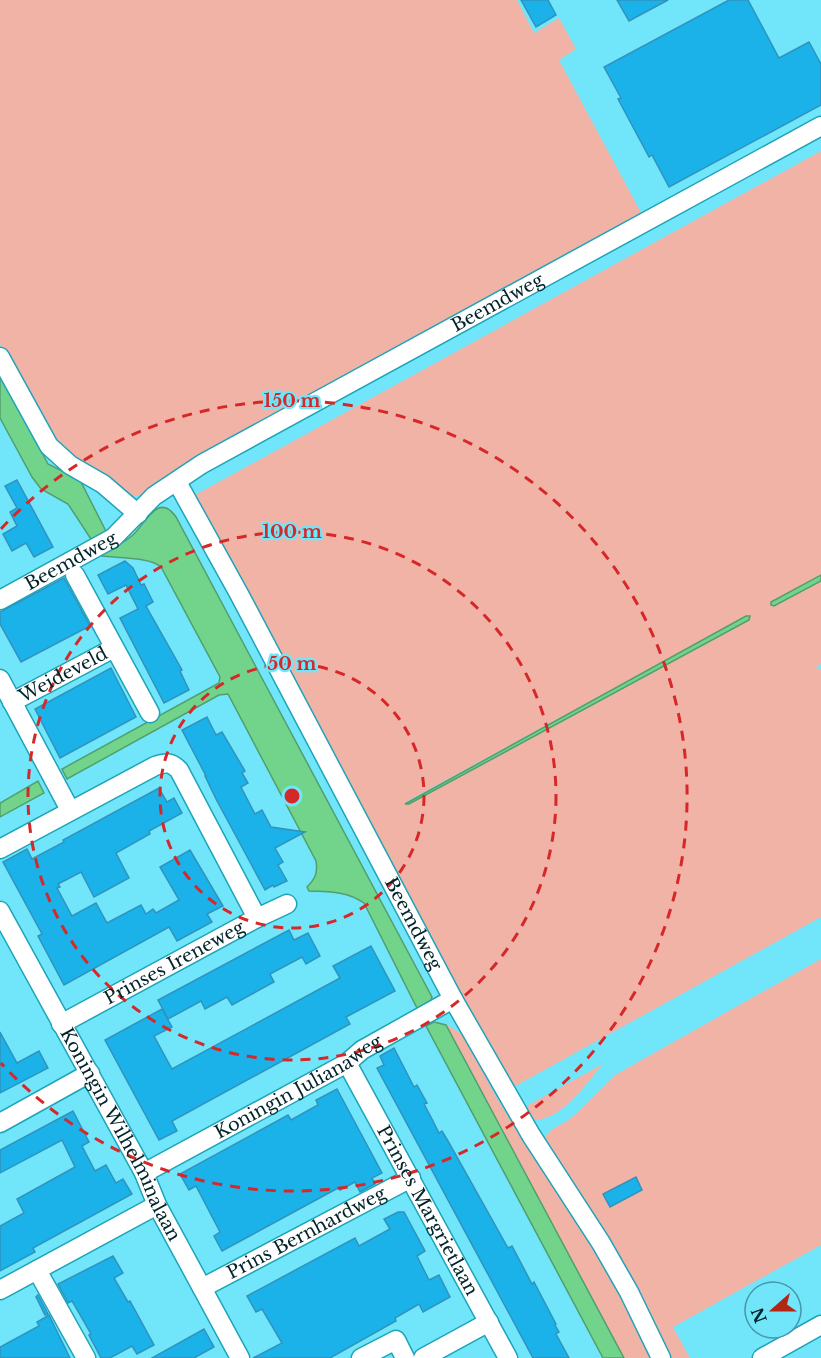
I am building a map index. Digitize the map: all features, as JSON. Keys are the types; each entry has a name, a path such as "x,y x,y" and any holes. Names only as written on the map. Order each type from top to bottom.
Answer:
{"street":[{"name":"Beemdweg","path":"0,600 113,538 154,496 212,459 821,126"},
{"name":"Beemdweg","path":"0,357 49,446 70,465 103,484 138,514"},
{"name":"Beemdweg","path":"177,482 249,613 453,999 531,1135 601,1243 662,1358"},
{"name":"Weideveld","path":"75,575 150,713"},
{"name":"Weideveld","path":"5,693 114,648"},
{"path":"5,693 70,810"},
{"path":"0,849 155,766 165,762 173,764 179,770 257,918"},
{"name":"Prinses Ireneweg","path":"61,1024 287,904"},
{"name":"Koningin Wilhelminalaan","path":"0,911 144,1173 157,1205 240,1358"},
{"name":"Koningin Julianaweg","path":"144,1173 347,1063 362,1050 453,999"},
{"name":"Prinses Margrietlaan","path":"347,1063 508,1358"},
{"path":"0,1123 90,1073"},
{"name":"Prins Bernhardweg","path":"202,1288 411,1178"},
{"path":"0,1290 157,1205"},
{"path":"37,1270 86,1358"},
{"path":"423,1358 489,1322"},
{"path":"762,1358 821,1325"},
{"path":"362,1358 396,1340 405,1358"}],"shaded area":[{"path":"0,0 517,0 534,33 559,18 576,49 559,60 645,220 144,494 132,497 60,457 0,344"},
{"path":"821,151 821,575 771,602 774,606 821,581 821,664 817,666 819,670 821,669 821,917 510,1089 186,500","holes":["748,615 749,620 409,804 406,802"]},
{"path":"0,374 48,464 80,480 114,547 132,536 158,508 164,507 170,510 176,517 432,997 430,1003 419,1012 364,903 344,894 309,891 307,887 315,876 316,861 228,694 219,695 67,779 62,769 219,683 220,677 161,567 150,561 102,556 68,504 41,489 32,477 0,418"},
{"path":"821,575 821,581 774,606 771,605 771,602"},
{"path":"746,616 750,616 749,620 409,804 405,804"},
{"path":"38,781 44,793 0,817 0,803"},
{"path":"821,959 821,1245 758,1280 743,1280 743,1288 673,1327 690,1358 664,1358 543,1139 551,1130 579,1111 615,1075"},
{"path":"434,1022 446,1025 624,1358 603,1358 426,1026"},
{"path":"446,1025 466,1040 498,1100 597,1246 619,1287 651,1358 624,1358"},
{"path":"603,1064 579,1093 560,1110 539,1120 527,1120 521,1109"}],"building":[{"path":"521,0 548,0 556,15 536,27"},
{"path":"617,0 668,0 629,21"},
{"path":"729,0 748,0 779,58 809,42 821,64 821,105 669,187 652,155 649,157 604,67"},
{"path":"17,480 53,547 34,557 26,543 12,551 3,534 17,526 10,512 17,508 5,486"},
{"path":"125,561 133,568 141,585 144,584 153,602 146,606 182,670 180,671 189,690 164,703 120,618 138,609 126,585 108,594 98,575"},
{"path":"64,578 90,626 21,662 0,624 0,612"},
{"path":"111,668 136,717 60,758 35,709"},
{"path":"207,717 216,735 222,732 245,771 242,773 248,783 241,787 255,814 262,810 271,827 305,832 275,848 283,862 278,865 287,881 274,887 273,885 265,890 182,730"},
{"path":"159,788 167,802 174,798 182,813 116,853 129,878 94,897 81,872 58,884 60,887 57,888 72,916 96,903 107,923 141,905 146,914 153,909 156,913 179,900 160,867 190,850 223,906 207,914 212,922 177,941 169,927 64,985 38,936 42,934 3,862 27,849 32,859"},
{"path":"289,930 294,940 308,933 320,956 306,964 302,957 270,974 274,982 232,1005 227,997 205,1009 201,1001 168,1019 158,1000"},
{"path":"371,946 395,991 346,1017 350,1024 172,1121 177,1131 159,1140 105,1040 162,1009 172,1027 154,1036 172,1069 340,978 333,966"},
{"path":"0,1032 17,1063 39,1051 48,1068 0,1093"},
{"path":"394,1048 414,1087 417,1085 427,1103 424,1104 439,1133 442,1131 508,1248 512,1246 532,1284 534,1282 556,1324 559,1332 556,1334 569,1358 533,1358 377,1068 384,1065 380,1056"},
{"path":"337,1089 382,1173 372,1178 375,1184 360,1192 355,1182 340,1190 338,1188 222,1251 214,1236 220,1232 196,1186 189,1190 180,1174 288,1115 291,1120 318,1105 316,1100"},
{"path":"73,1111 89,1142 82,1146 95,1171 106,1165 116,1183 123,1179 132,1194 33,1248 35,1252 0,1271 0,1226 24,1213 17,1199 75,1167 62,1140 0,1173 0,1150"},
{"path":"636,1177 642,1190 610,1207 603,1194"},
{"path":"398,1212 404,1212 425,1251 417,1256 429,1280 439,1275 450,1297 423,1312 419,1304 395,1318 396,1321 330,1358 253,1358 282,1343 262,1309 256,1312 247,1296 355,1238 359,1246 390,1229 384,1219"},
{"path":"113,1256 123,1273 114,1278 128,1302 130,1301 154,1345 137,1354 132,1346 110,1358 101,1358 89,1335 91,1334 72,1301 68,1303 58,1284"},
{"path":"38,1295 48,1314 45,1315 36,1297"},
{"path":"49,1315 70,1358 0,1358 0,1347 39,1326 37,1322"},
{"path":"204,1329 214,1347 194,1358 152,1358"}]}
